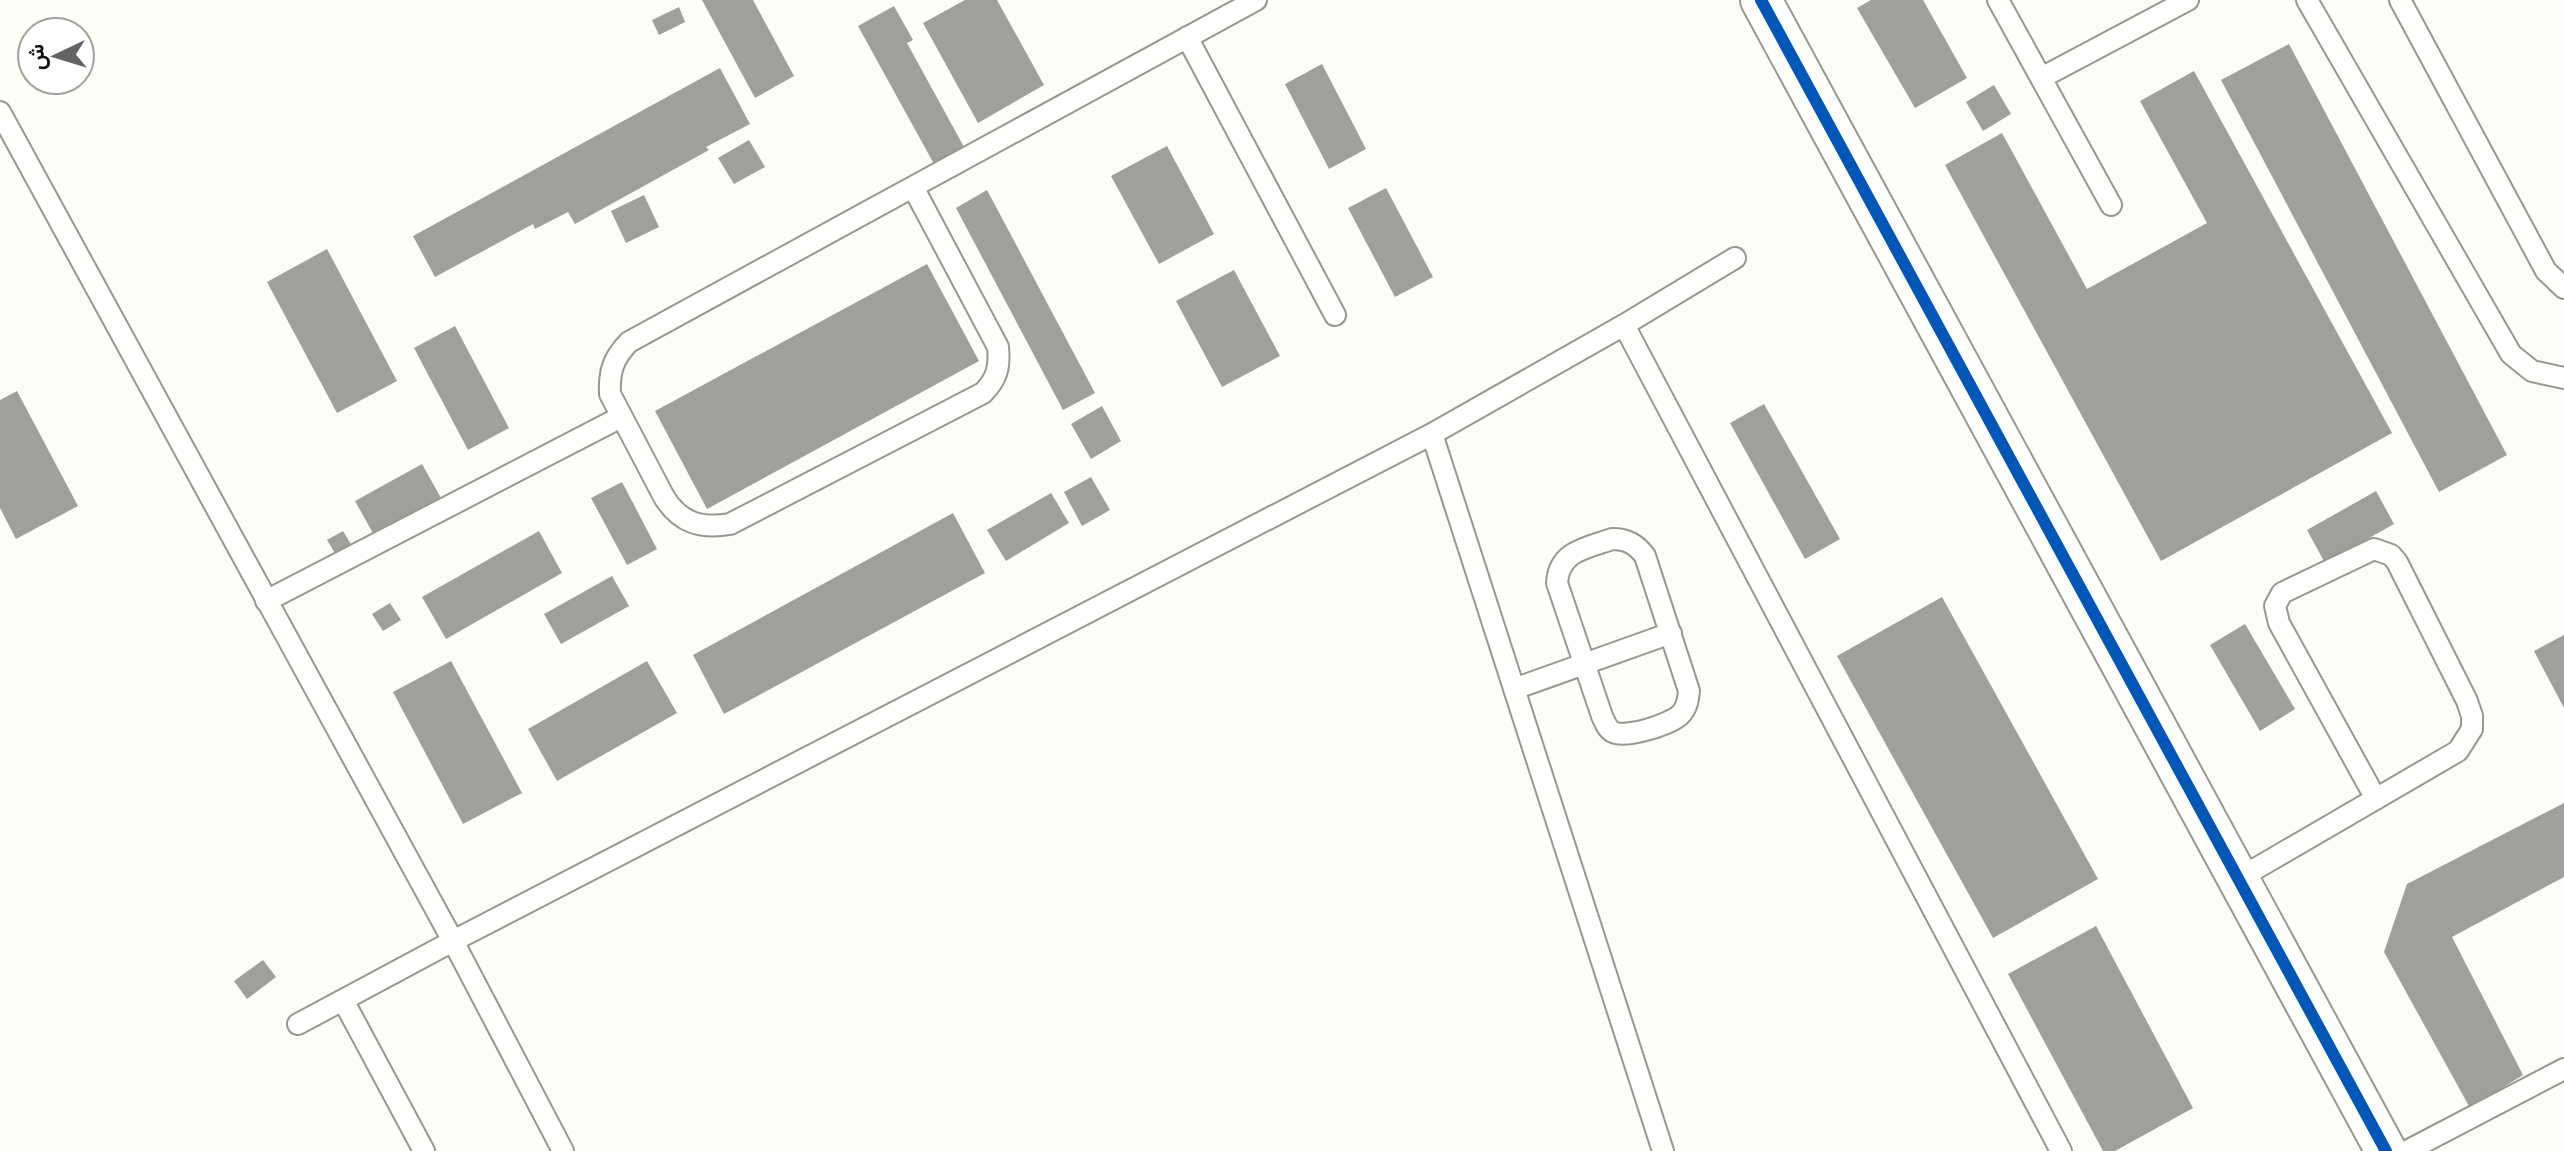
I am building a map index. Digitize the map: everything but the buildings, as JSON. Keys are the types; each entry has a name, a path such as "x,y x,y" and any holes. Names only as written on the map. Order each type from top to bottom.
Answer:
{"street":[{"path":"1761,0 2386,1151"}],"lane":[{"path":"913,187 998,347 997,374 983,393 730,524 713,527 695,525 671,509 610,394 609,377 614,361 629,342 1187,37 1256,0"},
{"path":"1998,0 2111,205"},
{"path":"2041,78 2188,0"},
{"path":"2307,0 2511,354 2532,371 2564,378"},
{"path":"2400,0 2546,271 2564,288"},
{"path":"1187,37 1335,315"},
{"path":"0,112 453,941 563,1151"},
{"path":"298,1024 1432,434 1735,258"},
{"path":"1624,325 2061,1151"},
{"path":"266,601 621,417"},
{"path":"1432,434 1663,1151"},
{"path":"1612,539 1627,540 1638,546 1645,556 1689,691 1687,705 1672,720 1633,734 1613,732 1606,726 1585,664 1557,583 1562,562 1575,551 1612,539"},
{"path":"2238,879 2376,799 2458,751 2472,729 2467,701 2397,562 2391,555 2374,549 2282,593 2275,606 2279,623 2376,799"},
{"path":"1514,689 1671,633"},
{"path":"343,1000 424,1151"},
{"path":"2407,1151 2564,1069"}],"cycle path":[{"path":"1761,0 2386,1151"}]}
